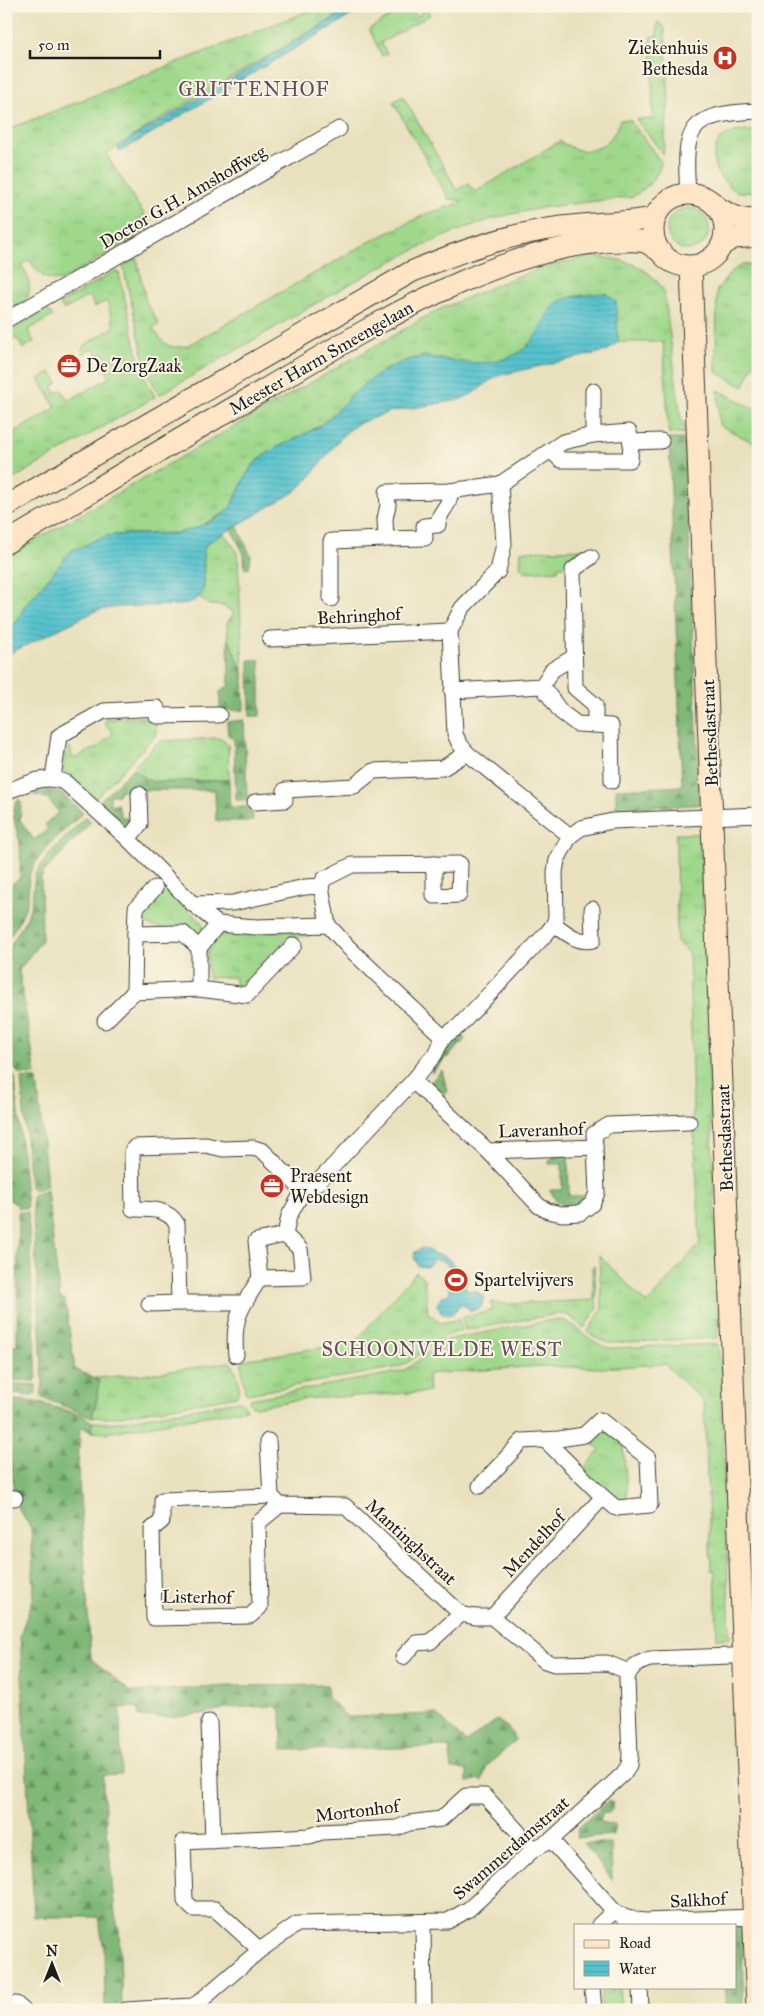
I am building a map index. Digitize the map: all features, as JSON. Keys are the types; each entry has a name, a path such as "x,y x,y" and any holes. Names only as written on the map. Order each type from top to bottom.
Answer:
{"street":[{"path":"688,193 686,171 688,147 694,128 704,120 722,114 758,111"},
{"name":"Doctor G.H. Amshoffweg","path":"6,320 339,129"},
{"path":"717,207 725,224 723,244 716,255 704,263 691,266 678,265 667,259 658,250 653,235 654,218 659,209 677,195 688,193 699,195 709,199 733,218 758,220"},
{"name":"Meester Harm Smeengelaan","path":"6,506 411,272 454,254 507,238 562,227 654,218"},
{"path":"723,244 734,238 758,236"},
{"name":"Meester Harm Smeengelaan","path":"6,543 295,372 401,311 442,290 524,259 573,247 639,241 646,242 658,250"},
{"name":"Bethesdastraat","path":"691,266 713,817 751,1655 757,2010"},
{"path":"593,391 593,435"},
{"path":"386,539 387,492 450,491 500,484 551,450 563,442 593,435 629,432 631,442 630,460 560,460 551,450"},
{"path":"631,442 660,441"},
{"path":"500,484 504,544 498,571 462,608 450,630 455,734 467,753 570,836"},
{"path":"331,599 330,541 425,538 424,526 438,526 438,518 451,500 450,491"},
{"path":"591,557 573,570 574,657 575,688 595,705 595,725"},
{"name":"Behringhof","path":"270,639 450,630"},
{"path":"542,686 552,670 574,657"},
{"path":"452,691 542,686"},
{"path":"542,686 561,712 577,724 610,726 612,782"},
{"path":"53,778 59,736 104,711 156,708 157,716 219,715"},
{"path":"255,802 285,800 286,790 354,786 372,770 443,768 467,753"},
{"path":"6,792 40,779 53,778 66,783 74,788 128,839 193,904 218,924 256,927 328,925"},
{"path":"128,839 140,824 139,794"},
{"path":"286,1235 290,1216 303,1191 318,1182 413,1081 435,1054 443,1037 472,1014 554,924 557,907 555,872 557,860 570,836 581,828 612,821 758,815"},
{"path":"434,864 352,865 324,879 322,886 328,925 349,948 443,1037"},
{"path":"193,904 233,903 305,887 322,886"},
{"path":"134,992 136,908 155,888"},
{"path":"554,924 576,938 586,942 592,940 592,909"},
{"path":"199,989 199,948 218,924"},
{"path":"135,934 184,933 199,948"},
{"path":"105,1021 134,992 199,989 247,995 294,945"},
{"name":"Laveranhof","path":"413,1081 488,1151 539,1206 562,1214 580,1213 586,1210 595,1199 597,1193 594,1134 609,1125 689,1122"},
{"path":"179,1303 177,1224 173,1218 156,1209 133,1209 132,1151 135,1147 206,1145 223,1149 253,1148 263,1151 303,1191"},
{"name":"Laveranhof","path":"488,1151 595,1147"},
{"path":"260,1278 303,1277 300,1250 286,1235"},
{"path":"236,1355 236,1320 260,1278 256,1241 286,1235"},
{"path":"149,1304 244,1303"},
{"path":"480,1486 522,1441 584,1435 600,1420 648,1458 650,1505 616,1508 545,1440"},
{"path":"268,1441 276,1501"},
{"name":"Mendelhof","path":"492,1617 603,1497"},
{"name":"Listerhof","path":"162,1500 276,1501 258,1523 260,1607 250,1616 154,1618 152,1529 162,1520 162,1500"},
{"name":"Mantinghstraat","path":"276,1501 345,1506 461,1614"},
{"path":"403,1657 416,1643 430,1642 461,1614 475,1617 492,1617 545,1661 554,1664 607,1663 629,1672 639,1662 650,1659 751,1655"},
{"name":"Swammerdamstraat","path":"126,2010 200,2006 260,1950 297,1924 448,1921 459,1916 534,1848 551,1840 623,1774 628,1765 627,1680 629,1672"},
{"path":"209,1722 213,1841"},
{"name":"Mortonhof","path":"260,1950 215,1909 193,1909 185,1901 183,1842 310,1836 322,1832 397,1828 409,1823 441,1819 466,1796 486,1796 534,1848"},
{"name":"Salkhof","path":"551,1840 614,1911 626,1918 643,1923 754,1916"},
{"path":"600,1924 614,1911"},
{"path":"423,1922 424,2010"},
{"path":"592,1988 594,2010"},
{"path":"640,1988 641,2010"},
{"path":"6,2005 16,2004 23,2010"}],"green space":[{"path":"321,6 353,6 136,134 106,154 152,227 63,280 46,278 36,270 29,260 22,265 29,283 28,297 25,301 6,312 6,130"},
{"path":"388,6 409,6 408,10 419,16 426,7 430,15 381,43 387,54 382,56 369,29 391,16"},
{"path":"657,22 663,25 665,30 669,99 663,154 636,119 653,119 651,36 657,36"},
{"path":"403,96 457,190 468,184 475,192 560,141 579,150 596,148 610,138 620,120 630,120 661,162 660,167 651,182 632,197 554,206 515,213 476,224 434,241 353,282 159,395 147,371 123,266 137,258 146,302 159,324 153,328 163,342 175,347 187,346 369,242 426,214 464,201 449,199 393,102"},
{"path":"758,131 758,191 740,192 734,190 717,172 714,161 716,147 720,140 731,133"},
{"path":"688,208 703,214 709,229 703,244 688,250 673,244 667,229 673,214"},
{"path":"591,256 623,261 641,268 650,274 664,291 681,419 688,433 669,434 663,342 618,342 616,302 553,307 534,341 519,353 504,360 487,363 469,363 424,356 411,359 350,396 338,411 323,423 267,453 255,463 247,474 230,508 223,514 190,531 106,536 73,549 25,606 16,623 6,629 6,557 436,311 513,278 542,268"},
{"path":"741,265 758,265 758,356 743,387 716,372 717,290 730,273"},
{"path":"115,271 119,273 141,370 155,397 6,483 6,437 56,408 39,379 51,372 58,383 52,387 56,393 62,390 68,401 110,377 105,370 108,368 104,352 97,355 93,348 83,354 82,349 85,345 114,327 107,301 94,307 90,295 64,310 59,304"},
{"path":"47,309 53,316 28,330 34,342 23,349 17,338 6,343 6,333"},
{"path":"718,390 758,411 758,445 719,425"},
{"path":"669,439 685,439 700,805 616,808 616,789 682,786"},
{"path":"237,526 251,556 249,568 245,569 244,554 231,529"},
{"path":"224,533 236,550 238,557 243,671 228,639 227,623 234,613 223,606 209,605 199,597 204,587 204,548 211,540"},
{"path":"581,549 565,566 558,566 558,570 524,572 520,566 521,551"},
{"path":"228,639 243,671 244,710 220,711 220,692 229,685"},
{"path":"249,660 260,660 260,716 250,716"},
{"path":"146,717 156,723 156,735 93,801 64,772 64,748 70,747 73,759 98,747 113,733 104,722 107,719"},
{"path":"244,720 247,800 236,800 234,739 228,735 227,722"},
{"path":"219,738 228,744 229,780 150,782 132,769 159,741"},
{"path":"132,769 152,782 229,780 230,807 252,807 253,821 216,821 215,790 120,790 118,795 110,795 110,804 118,804 121,816 131,820 127,828 98,803"},
{"path":"46,789 61,793 83,813 54,840 41,855 31,871 28,898 24,911 6,943 6,888 20,878 20,845 14,810 19,799 21,802 20,820 34,840 48,829 45,824 59,812 47,798 34,795 35,792"},
{"path":"86,816 91,822 43,873 41,879 42,940 19,970 36,1075 19,1074 6,1060 6,954 28,915 35,875 39,868 48,855"},
{"path":"676,834 700,834 718,1293 723,1298 717,1322 718,1338 610,1343 595,1338 588,1331 602,1309 599,1255 647,1304 700,1243 693,1113 689,954 677,942"},
{"path":"164,888 204,925 200,936 197,937 185,926 153,927 144,922 146,907"},
{"path":"312,931 309,936 287,938 240,985 236,986 234,977 208,978 208,951 214,939 219,935 226,932"},
{"path":"462,1034 465,1040 432,1073 431,1067 451,1035"},
{"path":"6,1067 15,1077 27,1208 18,1208 18,1205 6,1198"},
{"path":"442,1070 447,1091 442,1098 430,1083"},
{"path":"21,1078 37,1079 47,1186 35,1190 30,1187"},
{"path":"568,1154 569,1196 583,1196 580,1203 568,1204 556,1201 550,1190 562,1190 562,1164 549,1164 550,1159 554,1156"},
{"path":"47,1190 60,1299 65,1300 75,1369 99,1381 92,1417 43,1398 41,1394 43,1383 32,1199 33,1195"},
{"path":"18,1212 28,1212 37,1379 35,1381 6,1380 6,1346 17,1346"},
{"path":"594,1265 597,1308 584,1328 568,1315 558,1314 465,1330 462,1318 492,1310 491,1302 506,1304 594,1300 592,1268"},
{"path":"416,1272 424,1278 428,1313 441,1323 459,1319 461,1331 434,1342 399,1367 248,1394 245,1392 242,1360 355,1342"},
{"path":"558,1319 571,1324 595,1342 609,1348 718,1344 719,1358 726,1383 721,1388 730,1638 717,1639 715,1571 711,1570 704,1402 665,1364 601,1368 542,1366 428,1374 429,1392 302,1399 256,1407 252,1406 249,1402 250,1399 400,1372 450,1339"},
{"path":"230,1362 238,1378 239,1388 237,1396 109,1418 92,1417 99,1381 95,1378 158,1373"},
{"path":"6,1383 36,1385 36,1393 32,1396 6,1393"},
{"path":"6,1399 36,1402 82,1415 92,1422 91,1432 80,1426 78,1466 91,1659 131,1692 228,1686 327,1685 328,1697 347,1717 436,1714 466,1742 497,1720 507,1727 516,1740 487,1766 482,1782 481,1779 467,1782 467,1770 452,1769 449,1747 282,1750 281,1712 275,1706 227,1708 202,1714 175,1717 139,1717 138,1707 120,1708 121,1774 103,1775 103,1787 115,1914 119,1931 122,2005 105,2006 104,1949 98,1917 34,1917 20,1635 34,1596 31,1528 18,1509 17,1491 14,1490 6,1418"},
{"path":"238,1401 242,1402 247,1409 106,1433 91,1432 92,1422 110,1423"},
{"path":"606,1429 623,1446 628,1501 616,1501 583,1470 600,1450 589,1439 598,1430"},
{"path":"608,1801 613,1803 613,1809 609,1813 603,1813 600,1822 615,1825 613,1835 576,1838 578,1828"},
{"path":"583,1843 611,1843 612,1880"},
{"path":"736,1925 747,1932 747,1944 742,1949 744,2005 749,2010 725,2010 725,1988 736,1988"},
{"path":"612,1988 619,1988 621,2010 601,2010 601,1992 612,1992"}],"water":[{"path":"355,6 367,6 123,150 118,150 118,146"},
{"path":"608,294 616,302 618,342 607,351 505,374 495,377 472,394 459,400 389,412 357,424 343,435 309,478 296,491 206,544 203,552 203,589 200,596 193,602 181,605 119,607 98,610 6,655 6,629 16,623 25,606 73,549 106,536 178,533 207,523 227,511 234,501 247,473 263,456 279,446 315,429 361,387 387,369 407,360 422,357 473,363 492,362 510,357 532,341 549,312 560,301 574,296"},
{"name":"Spartelvijvers","path":"422,1248 447,1258 456,1269 466,1276 465,1287 469,1291 476,1291 483,1296 483,1302 479,1308 471,1311 464,1305 458,1306 451,1314 441,1313 437,1304 442,1296 449,1294 450,1290 447,1282 452,1271 445,1262 434,1259 427,1267 418,1266 414,1257 415,1252"}],"place":[{"name":"Ziekenhuis Bethesda","path":"725,58"},
{"name":"De ZorgZaak","path":"69,366"},
{"name":"Praesent Webdesign","path":"272,1186"},
{"name":"Spartelvijvers","path":"456,1280"}],"district":[{"name":"GRITTENHOF","path":"254,89"},
{"name":"SCHOONVELDE WEST","path":"442,1349"}]}
